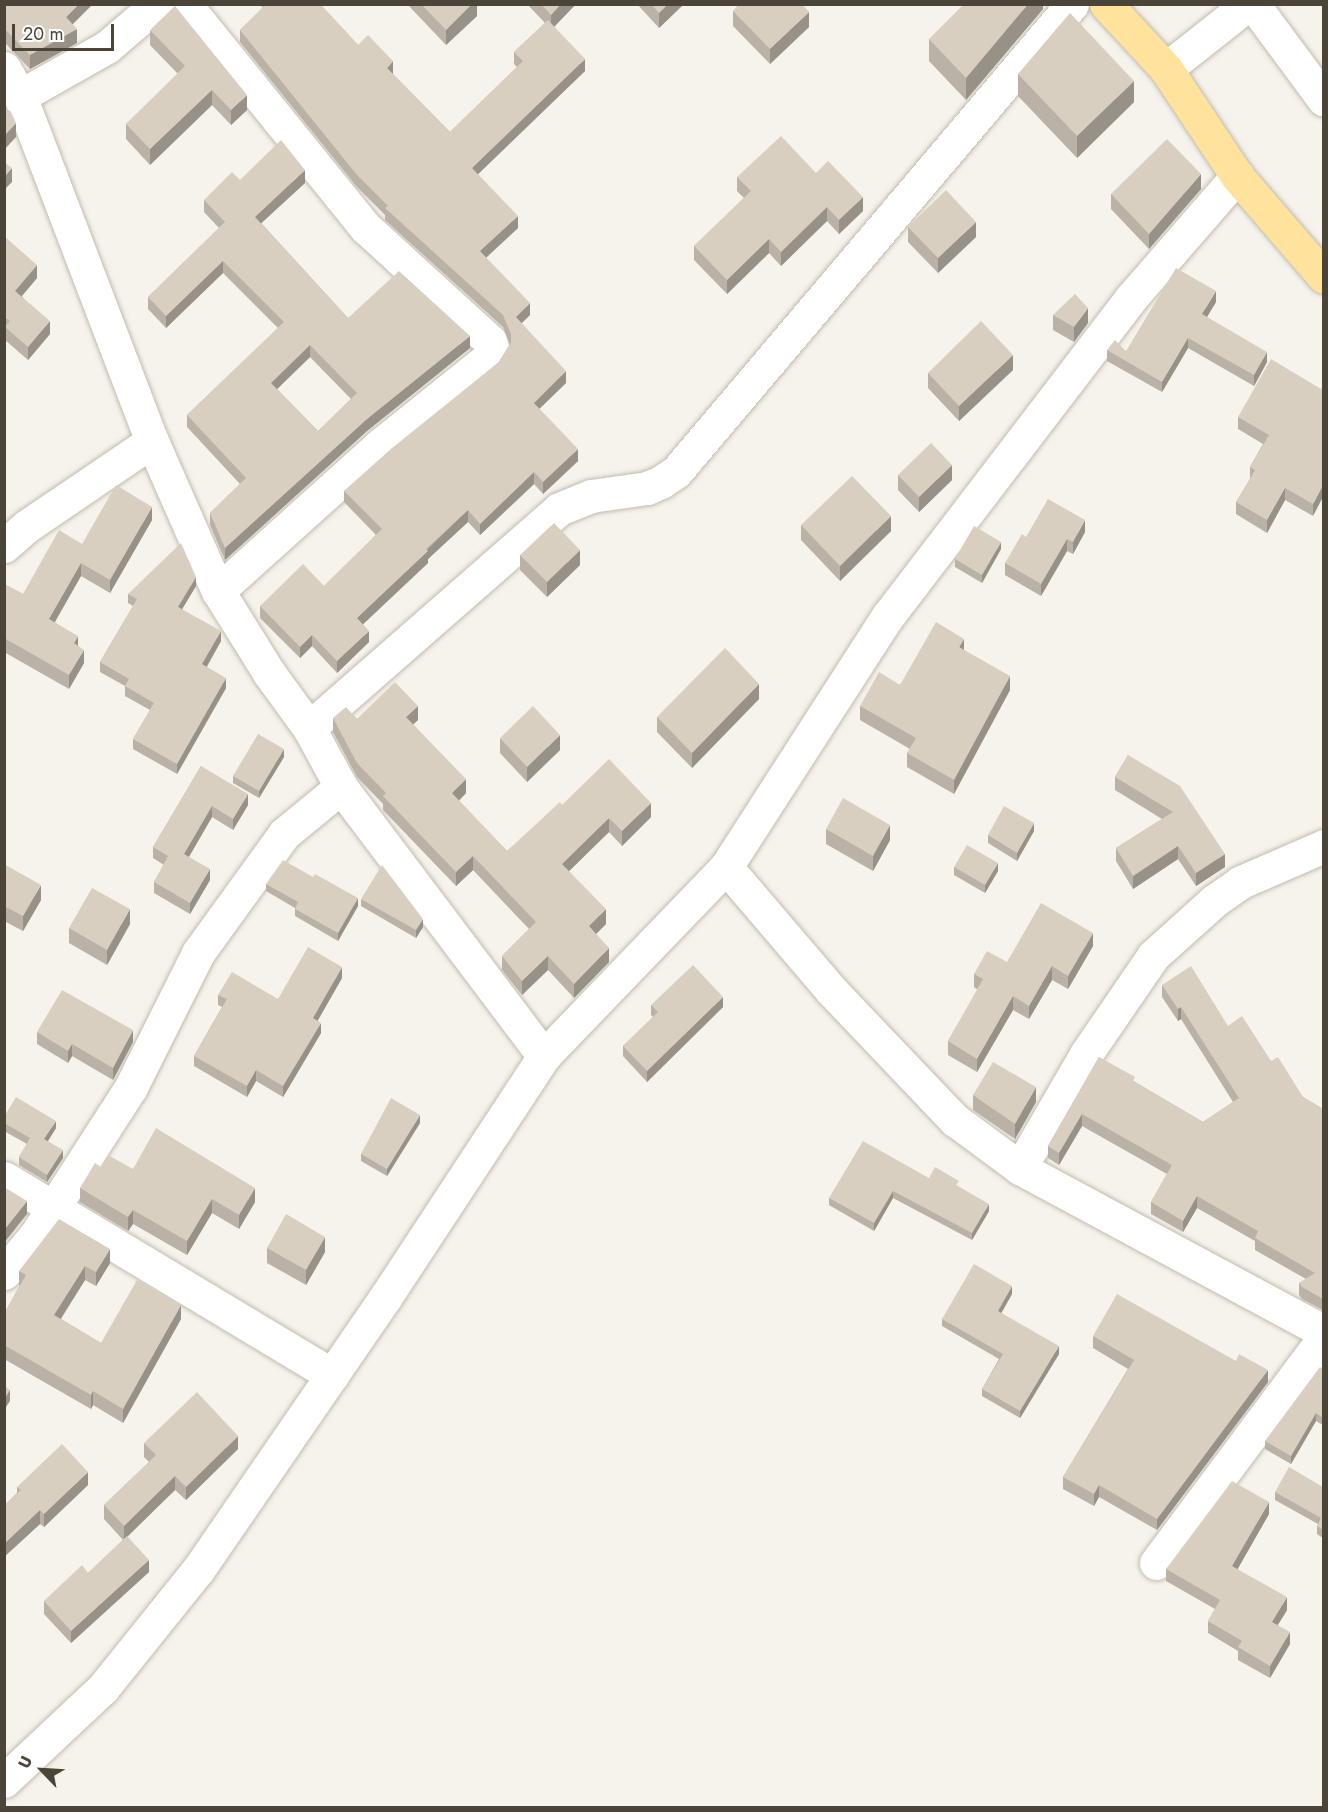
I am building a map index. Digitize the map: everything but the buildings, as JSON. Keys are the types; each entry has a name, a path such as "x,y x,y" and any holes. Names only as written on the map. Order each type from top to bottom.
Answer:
{"main road":[{"path":"1106,4 1166,69 1237,176 1323,277"}],"street":[{"path":"20,96 107,47 157,4"},
{"path":"185,4 365,227 490,341 493,351 487,359 380,445 218,591"},
{"path":"309,728 559,509 591,496 646,488 662,482 681,466 1072,4"},
{"path":"1252,4 1323,100"},
{"path":"1166,69 1247,5"},
{"path":"4,68 20,96 152,441 218,591 269,673 309,728 341,787 544,1056"},
{"path":"4,1781 102,1688 191,1579 332,1376 544,1056 726,867 888,616 1131,298 1237,176"},
{"path":"4,546 27,526 152,441"},
{"path":"4,1273 30,1242 54,1207 131,1087 198,952 284,834 341,787"},
{"path":"1020,1168 1086,1054 1153,956 1214,902 1241,882 1323,846"},
{"path":"726,867 831,990 955,1120 1020,1168 1323,1332"},
{"path":"4,1178 332,1376"},
{"path":"1156,1563 1323,1338"}]}
